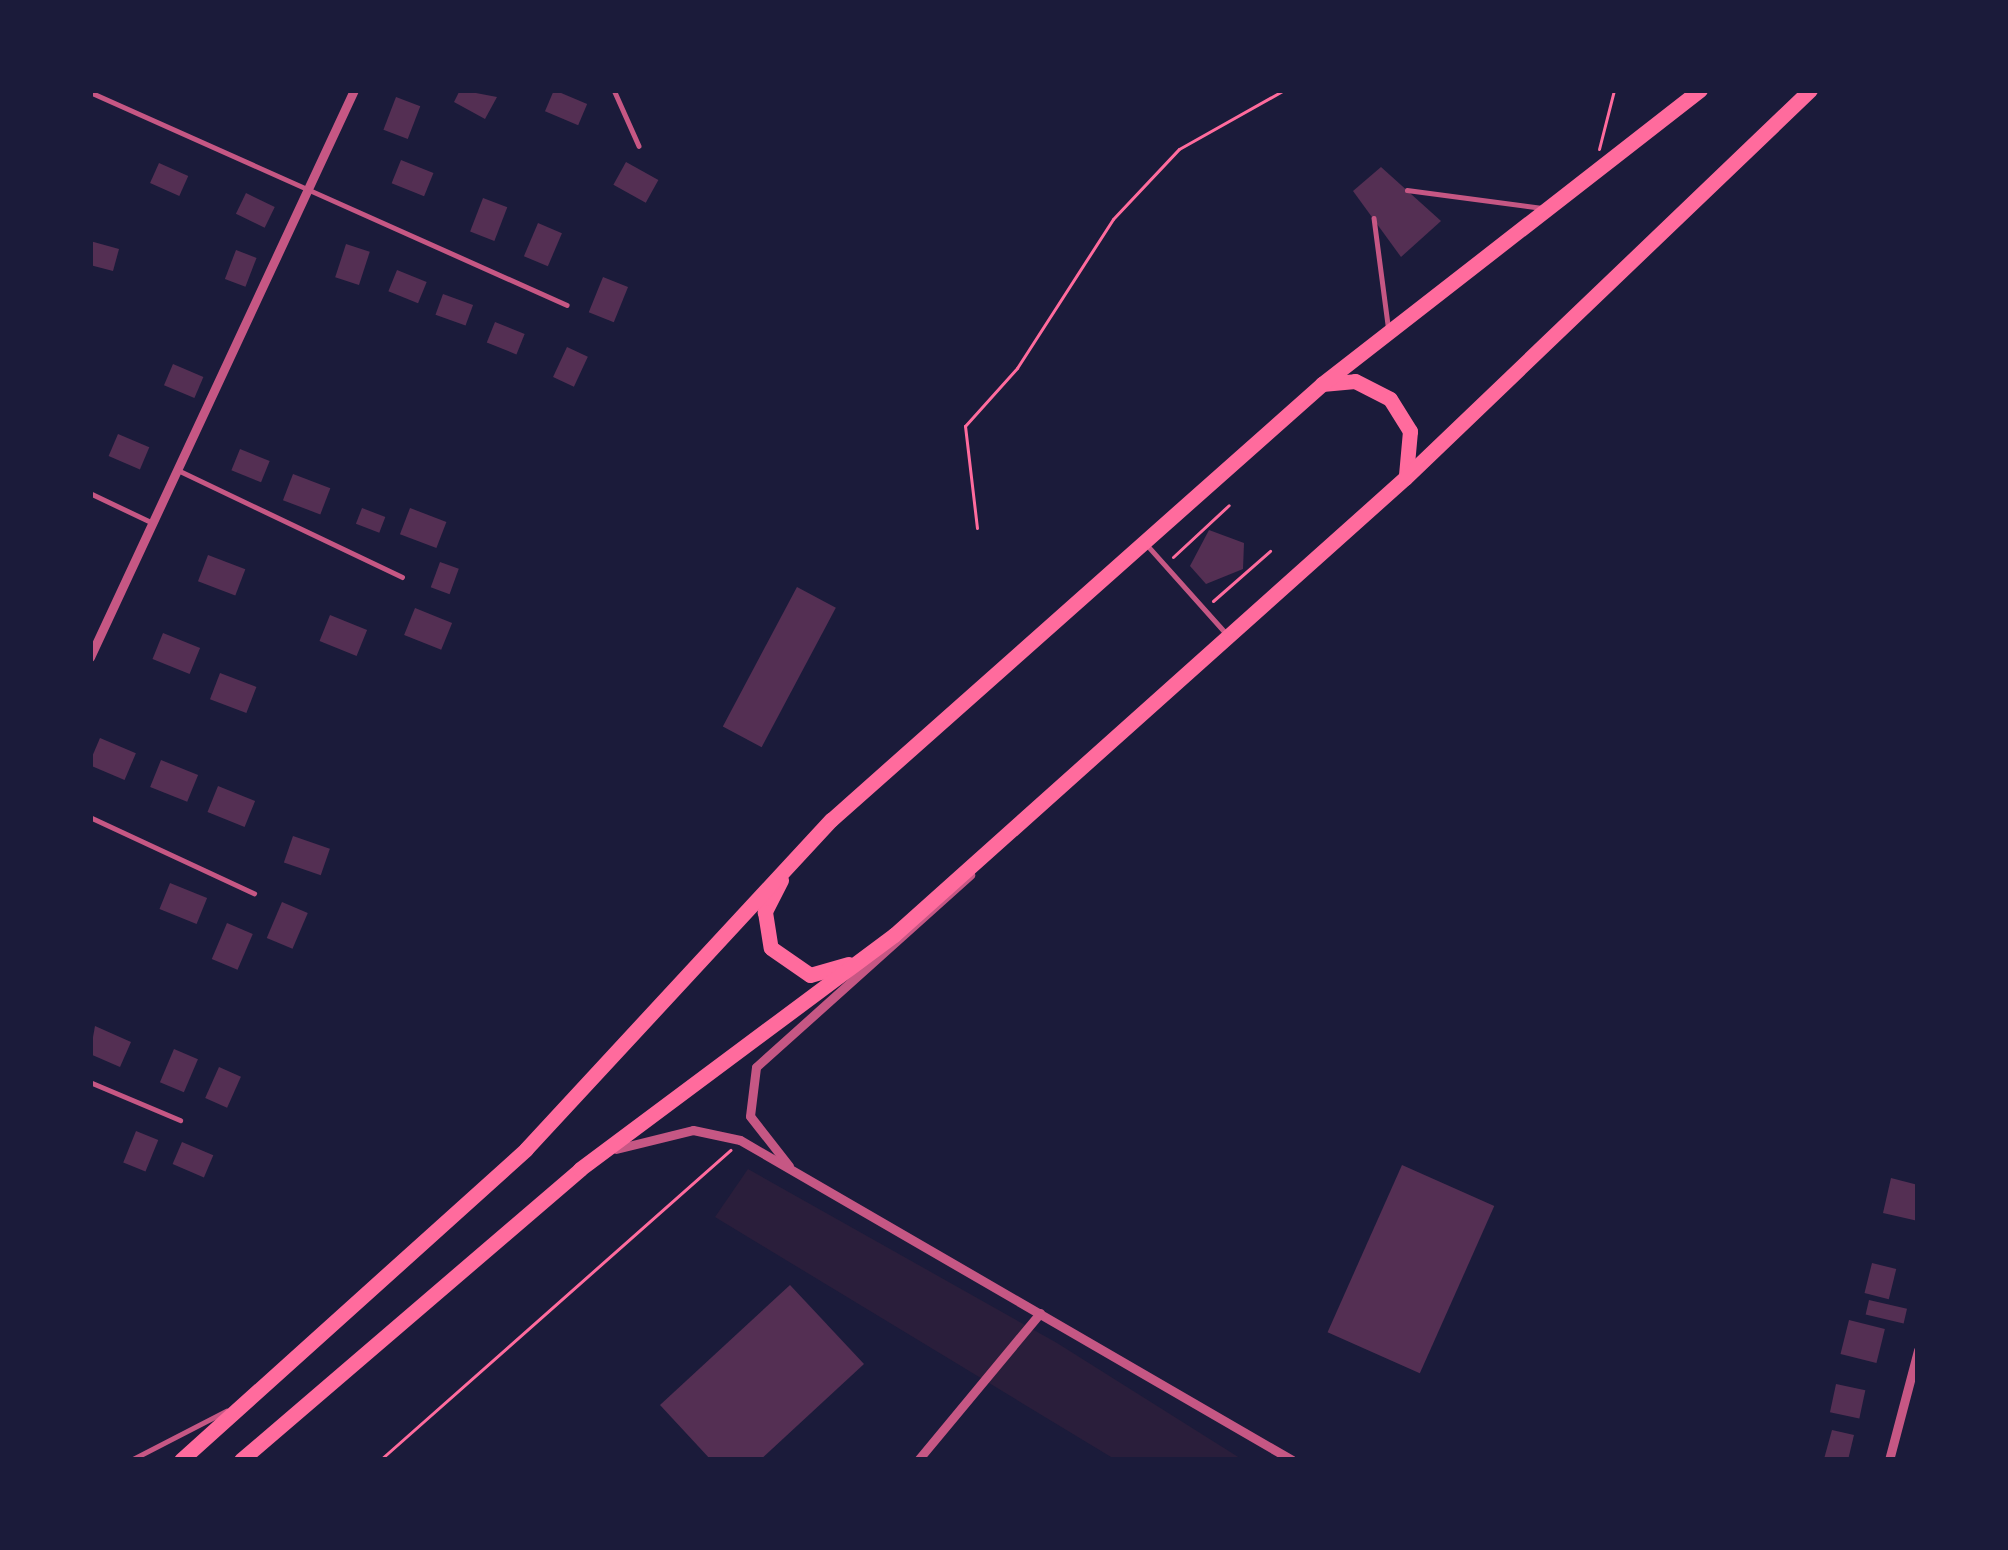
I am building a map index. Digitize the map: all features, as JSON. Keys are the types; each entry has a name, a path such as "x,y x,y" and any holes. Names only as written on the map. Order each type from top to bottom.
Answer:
{"highway":[{"path":"181,1460 526,1149 808,844 1142,540 1388,330 1700,90"},
{"path":"241,1460 580,1169 894,934 1011,832 1405,478 1810,90"},
{"path":"1322,384 1375,387 1403,412 1405,478"},
{"path":"808,844 765,912 781,960 826,973 894,934"}],"street":[{"path":"90,657 354,90"},
{"path":"802,1178 750,1116 756,1067 914,935 1011,832"},
{"path":"580,1169 666,1133 740,1140 1292,1460"},
{"path":"918,1460 1040,1313"},
{"path":"1889,1460 1918,1350"}],"lane":[{"path":"614,90 639,146"},
{"path":"90,92 308,185 567,305"},
{"path":"1406,190 1542,208"},
{"path":"1374,218 1388,330"},
{"path":"178,470 402,577"},
{"path":"90,493 153,523"},
{"path":"1142,540 1228,636"},
{"path":"90,817 254,893"},
{"path":"90,1082 180,1120"},
{"path":"131,1460 251,1396"}],"path":[{"path":"977,528 965,426 1017,368 1113,219 1179,148 1284,90"},
{"path":"1603,162 1601,108 1614,90"},
{"path":"1164,565 1229,505"},
{"path":"1204,609 1270,551"},
{"path":"380,1460 740,1140"}],"shaded area":[{"path":"748,1169 1057,1343 1243,1460 1116,1460 715,1217"}],"building":[{"path":"460,90 497,97 485,119 454,102"},
{"path":"554,90 587,104 578,125 545,111"},
{"path":"396,97 420,106 408,139 383,130"},
{"path":"401,160 433,173 424,196 392,183"},
{"path":"626,162 658,180 646,203 613,185"},
{"path":"159,163 188,176 179,196 150,183"},
{"path":"1381,167 1441,221 1401,257 1353,191"},
{"path":"246,193 275,207 265,228 236,214"},
{"path":"483,198 507,207 494,241 470,232"},
{"path":"538,223 562,233 548,266 524,256"},
{"path":"90,241 119,249 113,271 90,265"},
{"path":"346,244 370,252 359,285 335,277"},
{"path":"236,250 257,258 245,287 225,279"},
{"path":"397,270 427,282 418,303 388,291"},
{"path":"603,277 628,287 614,322 589,312"},
{"path":"443,294 473,305 466,326 435,315"},
{"path":"495,322 525,334 516,354 487,342"},
{"path":"567,347 588,357 574,387 553,377"},
{"path":"173,364 203,377 194,398 164,385"},
{"path":"118,434 149,447 140,469 109,456"},
{"path":"240,449 270,461 261,482 231,470"},
{"path":"293,474 330,488 320,514 283,500"},
{"path":"362,508 385,517 379,533 356,524"},
{"path":"410,508 446,522 436,548 400,534"},
{"path":"1209,530 1244,543 1243,569 1206,584 1190,566"},
{"path":"208,555 245,569 235,595 198,581"},
{"path":"440,562 459,569 450,594 431,587"},
{"path":"797,587 836,608 762,747 723,727"},
{"path":"415,608 452,623 441,650 404,635"},
{"path":"330,615 367,630 357,656 320,641"},
{"path":"163,633 200,648 190,674 153,659"},
{"path":"220,673 256,687 246,713 210,699"},
{"path":"100,738 136,753 125,780 90,765"},
{"path":"161,760 198,775 187,802 150,787"},
{"path":"218,786 255,801 245,827 208,812"},
{"path":"293,836 330,849 321,875 284,862"},
{"path":"170,883 207,898 197,924 160,909"},
{"path":"282,902 308,913 293,949 267,938"},
{"path":"227,923 253,934 238,970 212,959"},
{"path":"95,1026 131,1042 120,1067 90,1054"},
{"path":"174,1049 198,1059 184,1092 160,1082"},
{"path":"219,1067 241,1077 227,1108 205,1098"},
{"path":"136,1131 158,1140 146,1172 123,1163"},
{"path":"182,1142 213,1155 204,1177 173,1164"},
{"path":"1402,1165 1494,1206 1420,1373 1328,1332"},
{"path":"1891,1178 1918,1185 1918,1221 1883,1213"},
{"path":"1872,1263 1896,1269 1889,1299 1865,1293"},
{"path":"790,1285 864,1364 760,1460 711,1460 660,1405"},
{"path":"1869,1300 1907,1309 1904,1323 1866,1315"},
{"path":"1849,1320 1885,1329 1876,1363 1841,1354"},
{"path":"1836,1384 1865,1390 1859,1419 1830,1412"},
{"path":"1832,1430 1854,1435 1848,1460 1824,1459"}]}
